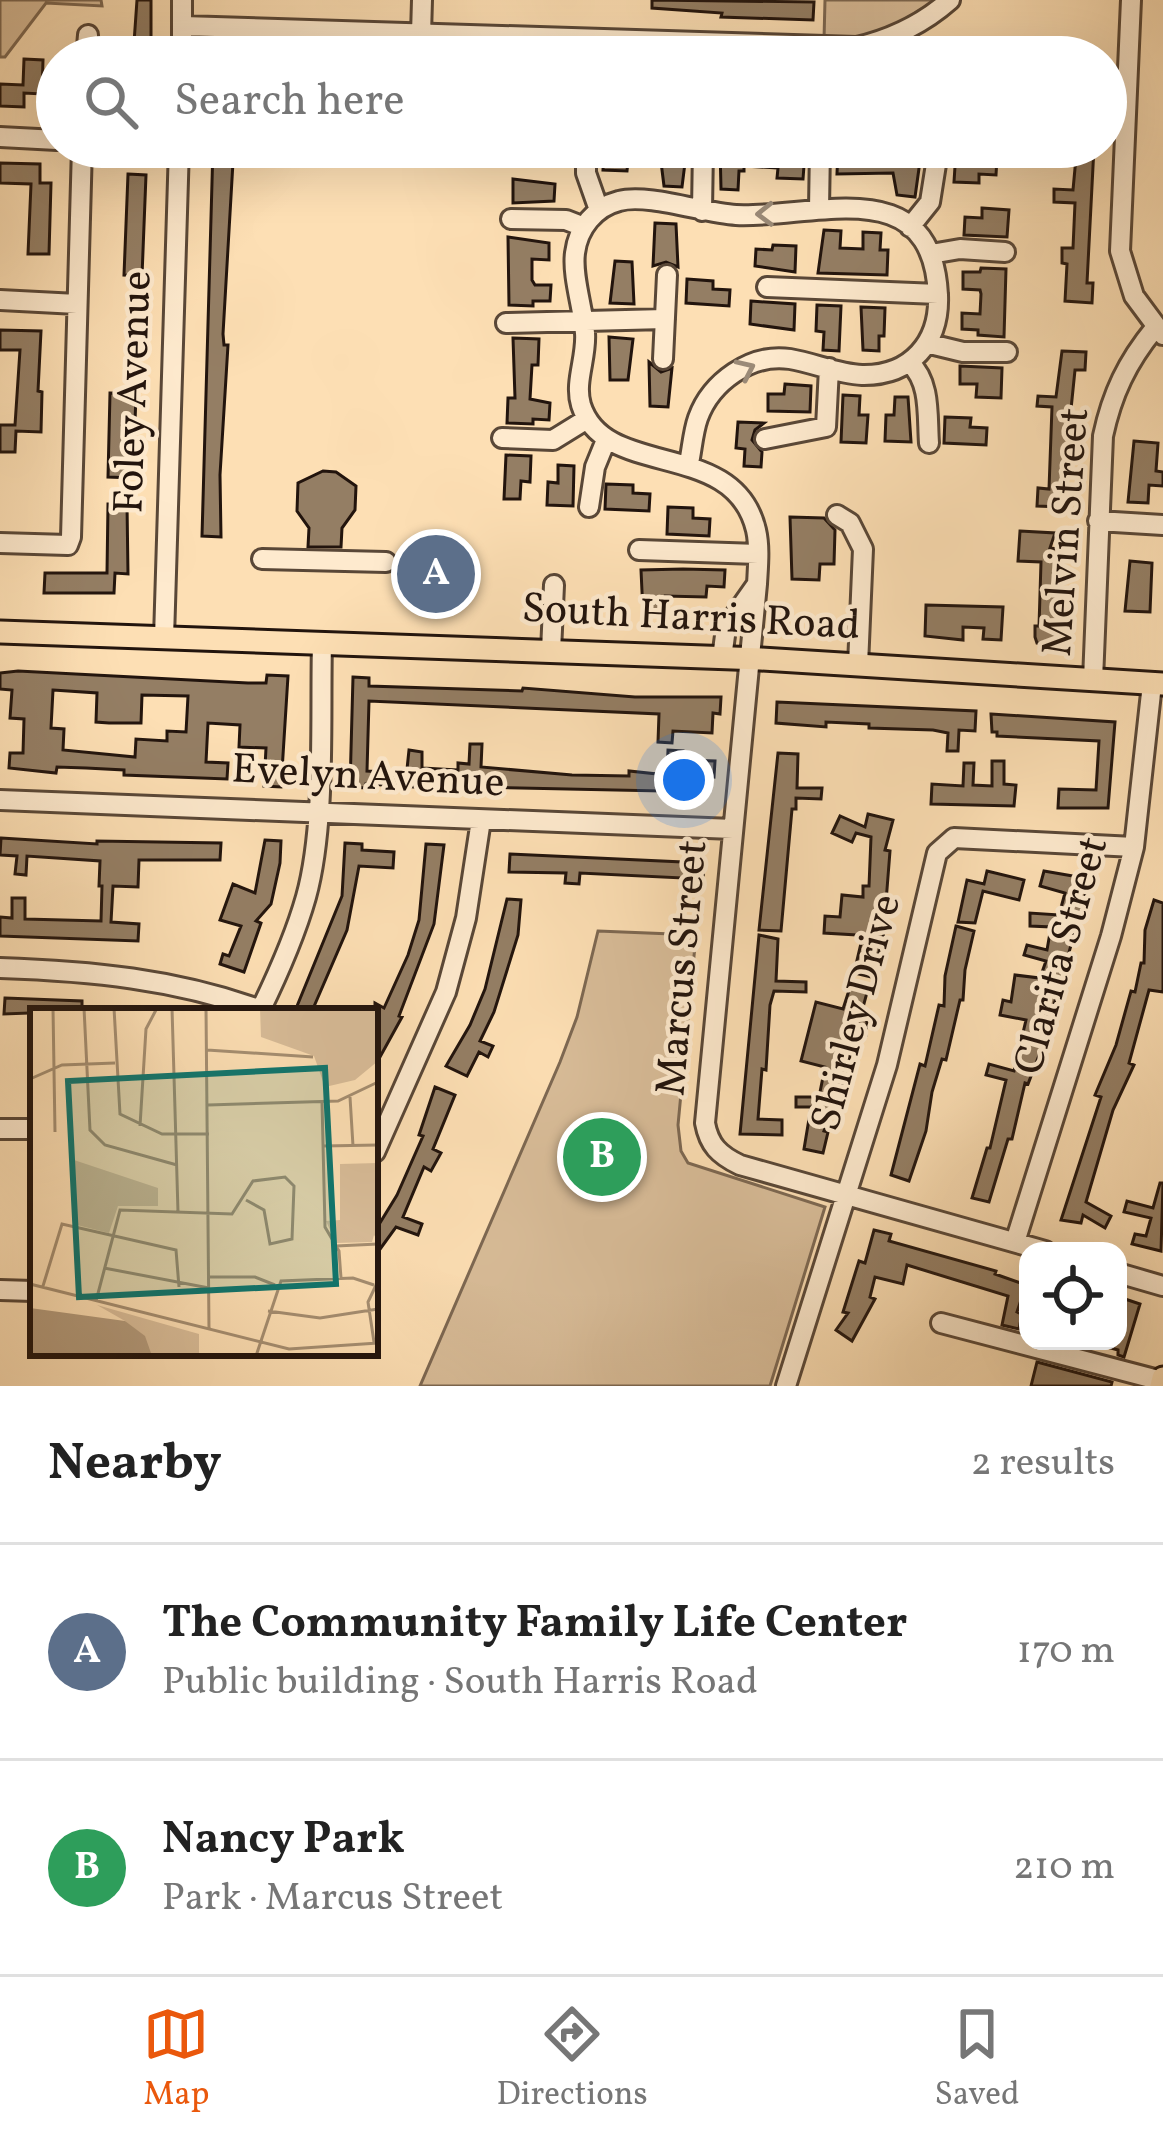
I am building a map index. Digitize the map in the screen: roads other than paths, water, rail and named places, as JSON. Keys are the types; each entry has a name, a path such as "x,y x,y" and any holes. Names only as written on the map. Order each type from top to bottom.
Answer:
{"main road":[{"name":"South Harris Road","path":"0,632 749,659 1158,684"}],"street":[{"path":"182,0 183,36"},
{"path":"422,0 422,34"},
{"path":"883,36 933,15 950,0"},
{"path":"1127,91 1131,0"},
{"path":"933,15 946,33"},
{"path":"183,26 489,36"},
{"path":"0,137 36,139"},
{"path":"0,543 68,545 71,537 81,168"},
{"name":"Foley Avenue","path":"164,638 178,168"},
{"path":"586,168 599,210"},
{"path":"702,211 703,168"},
{"path":"819,209 820,168"},
{"path":"910,226 931,202 936,168"},
{"path":"1124,168 1120,251 1134,296 1159,332"},
{"path":"626,199 702,211 737,214 851,205 871,208 910,226 931,254 938,294 930,344 910,363 861,375 785,358 760,361 733,374 714,391 698,417 689,463 636,453 606,440 587,419 579,400 586,336 575,247 599,210 626,199"},
{"path":"511,219 566,220 584,227"},
{"path":"931,254 1005,252"},
{"path":"663,359 667,275"},
{"path":"767,287 938,294"},
{"path":"0,300 77,304"},
{"path":"506,323 665,320"},
{"name":"Melvin Street","path":"1093,680 1103,436 1111,399 1127,366 1159,332"},
{"path":"930,344 964,352 1006,352"},
{"path":"910,363 926,396 929,443"},
{"path":"765,439 826,427 829,368"},
{"path":"502,438 553,440 587,419"},
{"path":"589,507 595,467 606,440"},
{"name":"Marcus Street","path":"689,463 743,502 756,528 758,554 705,1123 708,1141 740,1165 846,1195"},
{"path":"837,515 850,523 863,549 858,665"},
{"path":"1098,521 1163,525"},
{"path":"639,550 758,554"},
{"path":"262,559 386,562"},
{"path":"722,658 726,628 758,584"},
{"path":"551,651 554,585"},
{"path":"262,1008 307,893 316,811 322,643"},
{"name":"Clarita Street","path":"1015,1242 1112,936 1134,847 1158,684"},
{"name":"Evelyn Avenue","path":"0,800 733,829"},
{"path":"378,1145 446,992 466,919 481,820"},
{"name":"Shirley Drive","path":"786,1386 887,1065 935,857 954,838 1134,847"},
{"path":"0,968 118,974 185,986 255,1008"},
{"path":"0,1129 30,1130"},
{"path":"846,1195 1019,1243"},
{"path":"1127,1276 1163,1286"},
{"path":"0,1290 30,1291"},
{"path":"941,1324 1125,1380 1162,1382"}],"place":[{"name":"The Community Family Life Center","path":"436,574"},
{"name":"Nancy Park","path":"602,1157"}]}
